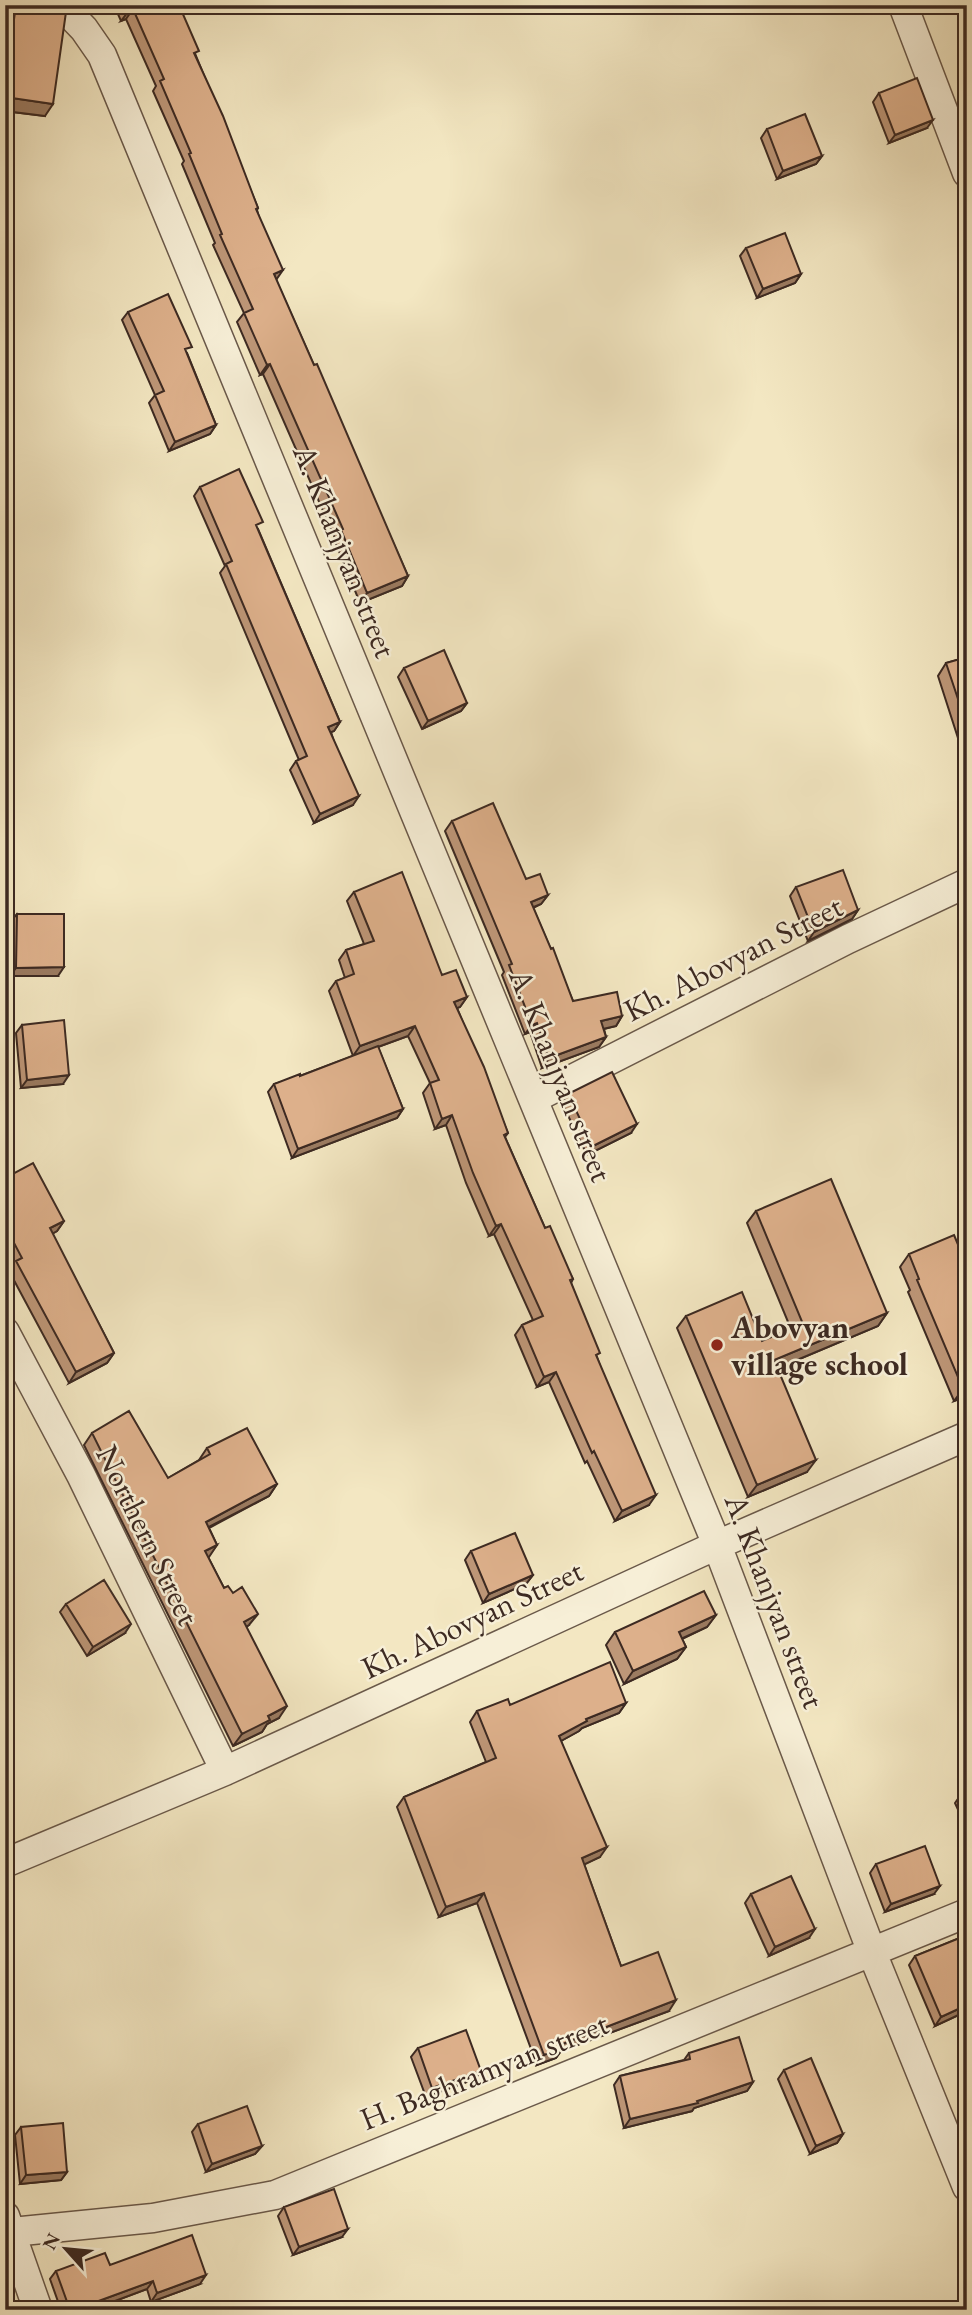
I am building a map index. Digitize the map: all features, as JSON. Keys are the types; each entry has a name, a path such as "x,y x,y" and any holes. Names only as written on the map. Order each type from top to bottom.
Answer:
{"street":[{"name":"A. Khanjyan street","path":"61,5 84,29 102,55 717,1545 871,1950 967,2187"},
{"path":"903,5 967,173"},
{"name":"Kh. Abovyan Street","path":"533,1099 848,939 967,883"},
{"name":"Northern Street","path":"5,1332 80,1475 225,1771"},
{"name":"Kh. Abovyan Street","path":"5,1863 225,1771 717,1545 967,1436"},
{"name":"H. Baghramyan street","path":"9,2224 153,2218 275,2194 967,1913"},
{"path":"9,2224 38,2310"}],"building":[{"path":"16,5 62,8 66,12 53,104 5,97"},
{"path":"125,5 179,5 199,51 194,53 223,116 258,208 256,209 283,270 274,274 314,365 317,364 408,576 367,593 341,530 343,529 270,364 267,365 244,313 253,309 220,235 222,234 189,154 191,153 160,81 164,79 133,9 128,12"},
{"path":"917,78 933,120 895,135 879,93"},
{"path":"805,114 822,156 783,171 767,129"},
{"path":"785,233 801,274 763,289 746,248"},
{"path":"168,294 192,347 185,349 216,425 175,442 155,395 164,391 128,312"},
{"path":"239,469 263,522 256,525 340,722 328,727 359,796 320,814 296,761 307,756 226,564 232,561 200,487"},
{"path":"444,650 467,703 428,721 404,668"},
{"path":"967,657 967,726 946,663"},
{"path":"493,803 526,879 540,874 548,895 531,902 551,949 553,948 573,1001 617,992 622,1016 601,1021 606,1037 549,1058 537,1023 532,1025 509,965 512,964 452,821"},
{"path":"843,870 858,910 814,932 796,887"},
{"path":"402,872 442,975 456,970 467,997 454,1002 484,1067 508,1133 504,1135 545,1228 550,1226 573,1279 570,1280 600,1353 596,1355 656,1495 622,1511 594,1451 592,1453 556,1372 544,1377 522,1325 543,1316 501,1224 496,1226 452,1115 442,1119 430,1083 439,1080 415,1026 360,1046 336,981 354,974 346,950 374,941 354,892"},
{"path":"17,914 64,914 64,967 16,968"},
{"path":"64,1020 69,1075 27,1080 22,1025"},
{"path":"378,1046 403,1109 298,1149 274,1084"},
{"path":"612,1072 637,1124 593,1146 568,1094"},
{"path":"33,1163 64,1221 50,1228 114,1353 76,1372 16,1261 22,1258 5,1226 5,1178"},
{"name":"Abovyan village school","path":"831,1179 887,1313 774,1360 816,1460 757,1485 686,1316 742,1292 762,1341 803,1324 756,1211"},
{"path":"954,1235 967,1266 967,1387 963,1389 917,1280 919,1279 909,1254"},
{"path":"129,1411 168,1478 210,1454 207,1448 247,1428 277,1484 206,1522 217,1545 205,1551 224,1588 228,1586 233,1593 242,1587 258,1614 244,1622 287,1706 268,1716 270,1720 242,1734 92,1433"},
{"path":"515,1533 533,1575 489,1594 471,1551"},
{"path":"104,1580 131,1624 93,1647 66,1604"},
{"path":"704,1591 716,1615 679,1632 686,1647 633,1671 615,1632"},
{"path":"610,1662 626,1703 586,1719 587,1721 559,1736 607,1847 582,1858 621,1966 658,1952 676,2000 562,2044 563,2048 544,2055 484,1893 446,1907 404,1797 496,1758 477,1711 508,1699 510,1705"},
{"path":"925,1846 940,1886 891,1904 876,1864"},
{"path":"791,1876 815,1929 775,1947 751,1894"},
{"path":"967,1935 967,1978 963,1980 967,1987 967,2005 941,2017 915,1956"},
{"path":"466,2030 481,2071 432,2088 418,2048"},
{"path":"739,2037 753,2082 697,2101 698,2103 630,2119 620,2076 690,2059 689,2053"},
{"path":"811,2058 843,2134 816,2146 784,2070"},
{"path":"247,2106 262,2146 212,2164 198,2124"},
{"path":"63,2123 67,2172 26,2175 21,2127"},
{"path":"334,2189 348,2229 299,2247 284,2207"},
{"path":"192,2235 206,2275 157,2293 153,2281 70,2310 56,2271 105,2253 110,2265"},
{"path":"9,2288 17,2310 5,2310 5,2289"}],"place":[{"name":"Abovyan village school","path":"717,1345"}]}
